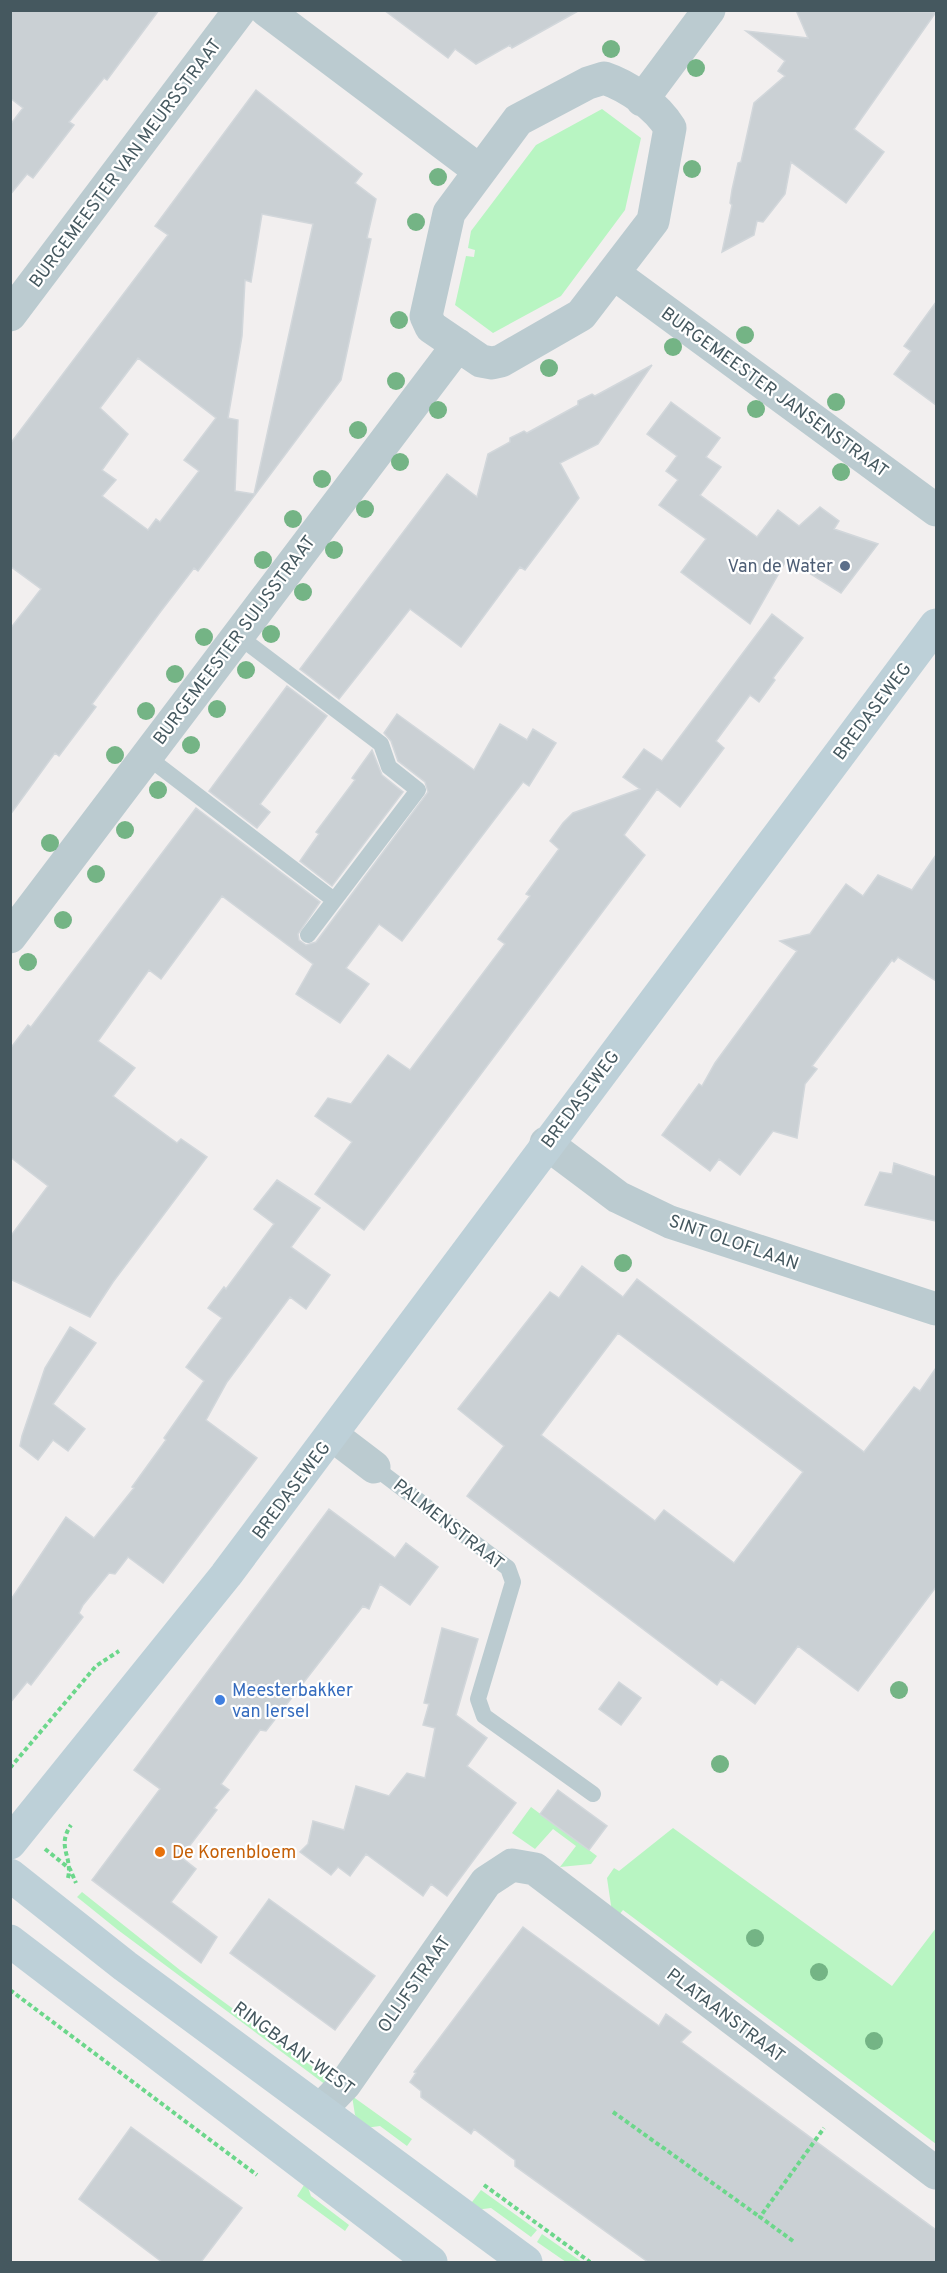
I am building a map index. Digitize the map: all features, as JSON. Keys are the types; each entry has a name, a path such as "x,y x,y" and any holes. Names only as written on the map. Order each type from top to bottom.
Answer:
{"street":[{"name":"BURGEMEESTER VAN MEURSSTRAAT","path":"12,308 240,10"},
{"path":"266,10 480,171"},
{"path":"642,100 709,10"},
{"path":"604,78 619,82 642,100 663,115 670,128 654,221 581,315 501,361 481,361 431,327 426,316 427,304 449,213 518,120 588,83 604,78"},
{"name":"BURGEMEESTER JANSENSTRAAT","path":"613,273 936,510"},
{"name":"BURGEMEESTER SUIJSSTRAAT","path":"10,937 458,345"},
{"name":"BREDASEWEG","path":"16,1836 226,1575 332,1435 546,1143 936,625"},
{"name":"SINT OLOFLAAN","path":"546,1143 618,1197 670,1222 936,1309"},
{"name":"PALMENSTRAAT","path":"332,1435 374,1467"},
{"name":"PLATAANSTRAAT","path":"512,1865 535,1869 936,2173"},
{"name":"OLIJFSTRAAT","path":"321,2109 345,2084 486,1882 512,1865"},
{"name":"RINGBAAN-WEST","path":"10,1875 125,1966 526,2262"},
{"path":"10,1941 431,2262"}],"lane":[{"path":"237,635 381,744 389,767 418,790 308,935"},
{"path":"146,756 334,900"},
{"name":"PALMENSTRAAT","path":"374,1467 508,1568 513,1582 478,1699 484,1716 593,1794"}],"path":[{"path":"72,1823 65,1833 63,1845 78,1887"},
{"path":"16,1836 70,1869"},
{"path":"49,1905 66,1884 70,1869"},
{"path":"10,1990 258,2176"},
{"path":"760,2217 842,2103"},
{"path":"614,2112 793,2241"},
{"path":"478,2181 590,2262"}],"green space":[{"path":"602,109 641,138 625,210 561,296 493,333 455,305 466,256 474,257 475,250 468,248 471,231 536,145"},
{"path":"531,1807 597,1856 591,1864 560,1867 576,1846 553,1829 535,1849 512,1833"},
{"path":"673,1828 892,1986 936,1928 936,2144 623,1910 615,1920 613,1919 607,1878 614,1868 619,1871"},
{"path":"82,1892 180,1970 332,2081 326,2085 118,1930 77,1897"},
{"path":"352,2096 412,2139 407,2146 380,2126 365,2128 355,2115"},
{"path":"306,2182 311,2196 349,2225 345,2231 297,2196"},
{"path":"481,2190 537,2230 531,2237 491,2208 475,2210 469,2206"},
{"path":"542,2234 582,2262 566,2262 537,2242"}],"building":[{"path":"10,10 159,10 107,80 104,78 69,122 74,125 33,178 27,174 10,195 10,125 23,108 10,98"},
{"path":"384,10 580,10 512,48 510,45 476,64 455,49 448,58"},
{"path":"796,10 936,12 854,129 884,152 846,203 791,162 785,194 763,222 757,221 754,235 722,252 732,205 730,203 732,190 738,163 741,162 754,103 785,76 778,71 785,61 746,31 808,38"},
{"path":"256,90 362,174 355,183 376,199 367,238 371,239 341,380 198,571 194,568 161,611 92,704 96,707 59,756 55,753 10,815 10,629 41,589 10,566 10,444 168,235 155,226","holes":["262,214 313,224 254,494 235,491 238,420 228,418 242,336 245,280 251,282","138,358 216,418 184,460 199,471 160,522 156,519 148,530 102,496 116,480 102,470 128,434 100,408"]},
{"path":"936,302 936,405 894,374 911,351 904,346"},
{"path":"652,365 598,444 560,463 579,498 525,570 520,567 461,647 410,609 339,699 300,669 447,474 477,497 488,454 510,442 510,438 524,431 527,433 578,405 578,401 592,394 595,396"},
{"path":"671,402 720,438 706,457 721,467 700,495 757,537 778,510 799,526 820,507 839,521 834,529 878,544 841,593 787,559 750,624 681,572 706,539 659,505 678,480 666,471 677,456 647,434"},
{"path":"772,614 803,638 773,678 775,680 759,702 750,695 716,741 724,748 680,807 657,789 624,835 645,855 364,1230 315,1194 352,1142 315,1116 328,1098 351,1104 388,1055 410,1070 505,944 498,939 530,896 526,894 559,849 550,841 563,823 573,813 640,789 623,777 644,749 662,761"},
{"path":"287,686 327,716 260,804 270,812 257,828 209,791"},
{"path":"397,714 474,770 500,724 527,740 533,729 556,743 529,786 523,782 402,941 379,924 346,968 369,984 340,1023 296,994 313,964 222,896 161,979 149,970 98,1041 135,1068 113,1096 177,1143 181,1139 207,1157 113,1282 90,1317 10,1279 10,1237 48,1186 10,1157 10,1049 28,1025 31,1027 196,808 320,902 298,934 299,940 306,945 316,942 428,792 425,782 398,761 391,741 384,733"},
{"path":"372,750 382,775 403,792 332,886 300,861 319,834 316,832 355,780 352,778"},
{"path":"936,855 936,981 898,957 894,962 892,960 812,1066 817,1069 805,1084 797,1138 773,1131 740,1175 719,1159 710,1171 662,1135 699,1084 702,1086 715,1063 797,951 780,941 810,934 846,884 863,896 878,875 912,890"},
{"path":"894,1163 936,1177 936,1221 865,1205 880,1172 892,1174"},
{"path":"277,1180 320,1208 291,1247 330,1275 306,1309 290,1297 227,1382 206,1420 257,1458 163,1583 128,1557 115,1574 109,1573 83,1605 79,1613 83,1617 31,1685 27,1682 10,1703 10,1601 66,1517 94,1538 134,1488 132,1487 166,1440 164,1438 204,1381 186,1367 222,1318 208,1308 224,1287 226,1289 274,1224 254,1209"},
{"path":"582,1266 623,1297 637,1279 864,1452 914,1387 920,1391 936,1368 936,1587 858,1691 798,1646 755,1704 721,1679 717,1685 467,1496 504,1446 458,1409 550,1292 559,1298","holes":["618,1333 803,1472 734,1563 664,1510 655,1521 541,1435"]},
{"path":"70,1327 96,1343 53,1404 85,1429 68,1451 53,1440 38,1460 20,1446 22,1436 45,1368"},
{"path":"329,1509 395,1558 406,1543 438,1567 410,1605 380,1584 369,1609 363,1606 266,1731 260,1730 221,1784 229,1790 214,1808 217,1810 181,1857 196,1869 171,1902 217,1937 201,1963 92,1880 160,1789 134,1770"},
{"path":"442,1628 478,1639 456,1715 487,1738 467,1766 516,1803 447,1896 431,1884 423,1896 366,1854 350,1876 338,1867 331,1875 300,1852 308,1844 313,1821 344,1830 356,1786 389,1796 407,1773 425,1778 435,1728 423,1725 429,1704 424,1703"},
{"path":"619,1682 641,1698 621,1725 599,1709"},
{"path":"558,1790 607,1826 589,1850 540,1814"},
{"path":"269,1899 375,1976 335,2030 230,1953"},
{"path":"523,1927 659,2026 666,2014 691,2032 681,2042 936,2230 936,2262 648,2262 515,2166 515,2160 474,2129 471,2134 421,2097 421,2091 410,2082 416,2073 414,2072"},
{"path":"131,2127 242,2208 201,2262 162,2262 79,2199"}],"place":[{"name":"Van de Water","path":"845,566"},
{"name":"Meesterbakker van Iersel","path":"220,1700"},
{"name":"De Korenbloem","path":"160,1852"}]}
